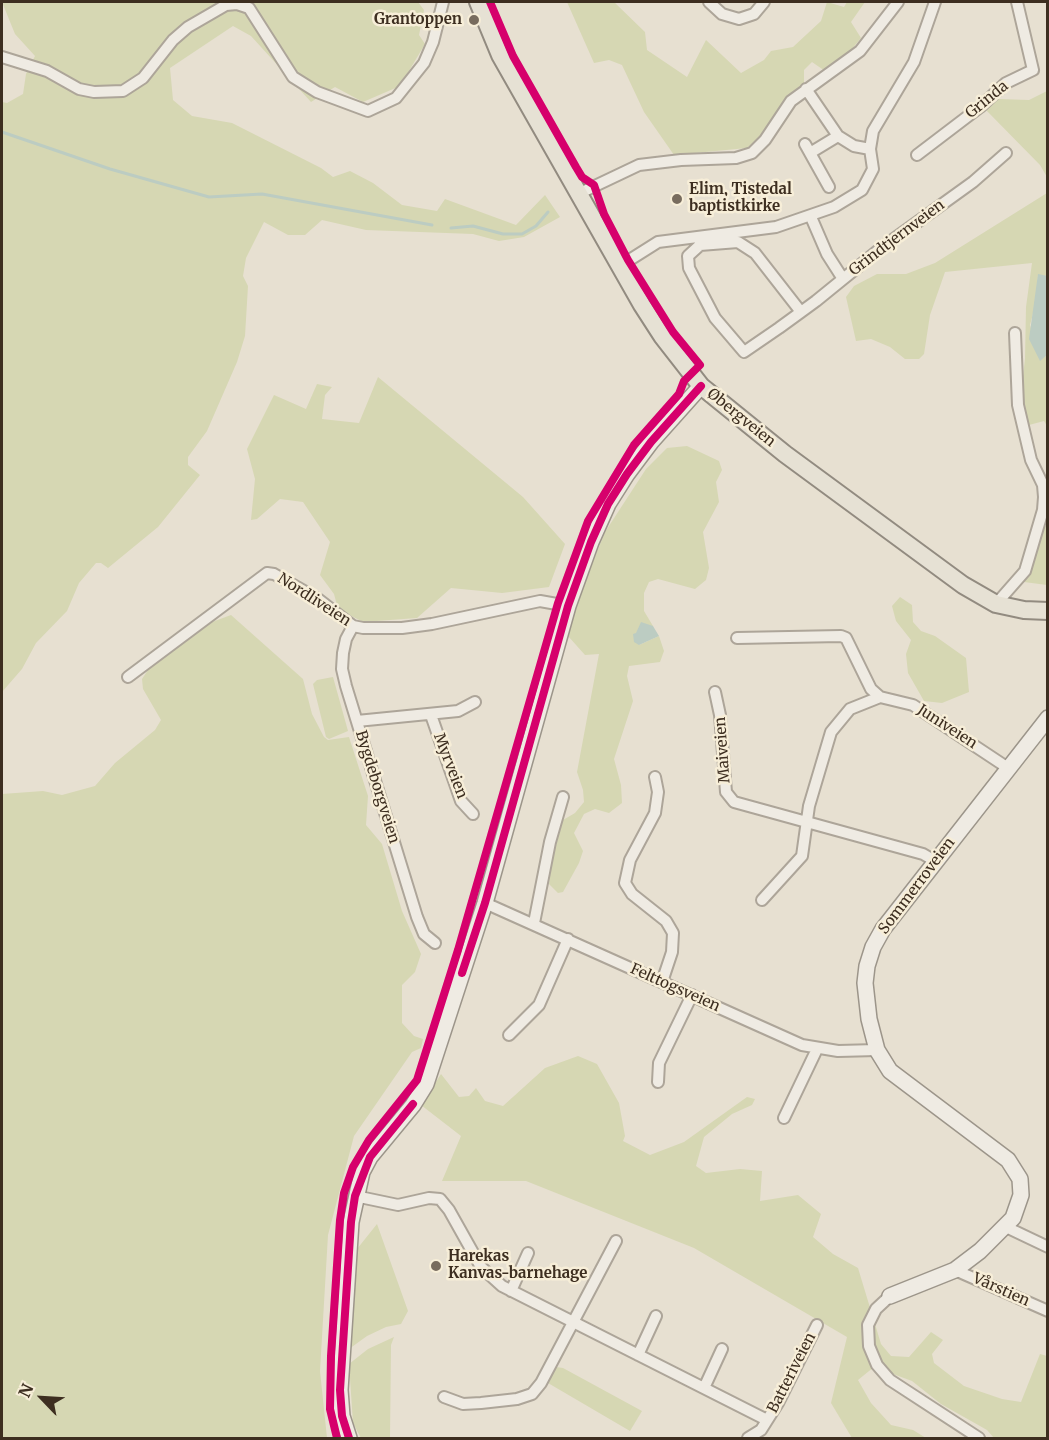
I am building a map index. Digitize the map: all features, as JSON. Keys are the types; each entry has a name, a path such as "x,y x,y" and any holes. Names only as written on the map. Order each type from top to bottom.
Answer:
{"main road":[{"name":"Øbergveien","path":"478,2 500,55 578,194 662,336 701,386 784,454 963,585 996,604 1024,610 1047,611"}],"street":[{"path":"2,57 47,71 79,89 94,92 123,91 142,78 173,40 188,27 226,5 237,4 249,8 292,77 316,92 368,111 396,98 424,63 433,42 443,2"},
{"path":"709,2 722,14 739,19 754,14 764,2"},
{"path":"578,194 639,165 745,156 758,148 791,100 860,51 898,2"},
{"path":"620,266 651,245 666,239 776,227 811,217 849,200 862,190 873,170 870,149 876,123 901,86 921,49 935,2"},
{"name":"Grinda","path":"917,155 980,107 1006,83 1033,70 1017,2"},
{"path":"806,89 838,136 851,144 870,149"},
{"path":"829,187 808,148 838,136"},
{"name":"Grindtjernveien","path":"811,217 827,255 843,279 973,182 1006,153"},
{"path":"801,312 755,254 738,242 700,245 688,256 689,268 715,318 744,352 801,312 843,279"},
{"path":"996,604 1025,571 1043,510 1044,497 1043,485 1031,460 1018,405 1015,333"},
{"path":"349,1438 342,1416 340,1390 351,1222 356,1196 370,1157 426,1084 485,903 568,606 591,542 608,504 651,442 701,386"},
{"name":"Nordliveien","path":"128,677 267,573 274,574 318,599 353,626 384,629 432,624 540,601 568,606"},
{"name":"Bygdeborgveien","path":"353,626 346,639 342,669 417,917 424,934 435,943"},
{"path":"737,638 841,636 846,638 871,689 880,697 850,709 831,732 806,822 802,856 762,900"},
{"name":"Maiveien","path":"715,692 720,715 725,786 729,797 734,802 923,854 935,861"},
{"name":"Juniveien","path":"880,697 903,700 913,705 1008,768"},
{"name":"Myrveien","path":"357,721 458,711 476,702"},
{"name":"Myrveien","path":"431,715 461,801 473,814"},
{"name":"Sommerroveien","path":"890,1296 955,1270 1006,1227 1013,1218 1021,1195 1020,1179 1008,1160 898,1079 877,1050 869,1019 865,983 873,947 883,929 1047,718"},
{"path":"655,777 658,792 655,813 630,860 625,883 632,894 666,921 673,933 672,952 662,982"},
{"path":"534,923 550,842 563,797"},
{"name":"Felttogsveien","path":"485,903 534,923 792,1042 817,1049 877,1050"},
{"path":"509,1035 539,1005 568,939"},
{"path":"658,1082 659,1063 692,995"},
{"path":"784,1118 817,1049"},
{"name":"Batteriveien","path":"356,1196 398,1205 429,1198 440,1199 449,1210 481,1267 510,1291 767,1420 789,1383 817,1325"},
{"path":"1006,1227 1047,1247"},
{"path":"444,1397 463,1404 517,1399 532,1394 541,1383 616,1241"},
{"path":"510,1291 528,1253"},
{"name":"Vårstien","path":"955,1270 1047,1311"},
{"path":"890,1296 876,1309 868,1325 869,1346 877,1365 890,1380 979,1438"},
{"path":"638,1355 656,1316"},
{"path":"704,1388 722,1349"},
{"path":"748,1438 761,1430 767,1420"}],"green space":[{"path":"2,2 418,2 424,10 419,35 425,44 400,86 363,102 335,87 311,102 251,36 233,26 170,68 173,100 192,116 232,123 321,168 333,177 350,171 373,183 402,205 437,211 445,199 516,225 545,195 560,217 524,237 499,241 473,234 366,230 322,220 305,235 288,235 264,222 246,258 243,276 248,286 245,336 237,362 207,431 188,457 188,465 200,475 158,527 108,568 101,563 96,563 79,583 67,611 36,643 22,669 2,692 2,102 7,103 23,94 26,74 35,56 15,34"},
{"path":"567,2 614,2 645,32 647,50 687,77 706,40 741,73 764,60 771,51 793,47 821,21 827,2 844,7 847,2 865,2 851,22 861,38 843,60 825,71 812,62 804,70 804,84 787,98 761,136 747,148 674,155 644,112 622,65 609,60 594,63"},
{"path":"1047,91 1047,177 1040,165 986,110 999,99 1029,100"},
{"path":"1047,193 1047,276 1038,275 1036,302 1030,325 1040,360 1047,355 1047,426 1044,421 1029,425 1021,394 1025,359 1026,307 1032,263 945,272 930,315 924,354 919,359 905,359 890,347 871,339 856,341 846,297 854,286 877,274 906,274 935,263"},
{"path":"378,377 523,497 565,544 549,587 502,593 451,588 417,618 363,622 338,609 334,594 320,575 330,542 303,502 280,499 257,519 251,520 255,479 247,449 274,395 306,409 317,384 332,387 325,395 322,419 359,423"},
{"path":"687,446 719,461 722,470 716,482 719,502 703,532 709,568 706,580 695,589 658,579 649,582 644,593 644,611 653,626 639,645 659,636 664,651 660,662 629,666 627,676 633,701 614,759 621,785 622,803 609,813 595,809 584,814 574,833 583,851 563,892 558,893 549,884 552,859 563,820 575,813 584,802 577,772 599,654 585,655 568,636 576,604 605,532 646,469 667,448"},
{"path":"1044,526 1047,526 1047,585 1024,582 1030,573"},
{"path":"900,597 912,605 913,622 921,631 935,636 966,658 969,692 942,703 924,701 908,673 906,654 911,640 896,621 892,606"},
{"path":"231,615 303,679 312,714 324,737 328,740 349,737 368,796 366,825 382,844 402,911 421,954 415,972 402,985 402,1023 414,1036 423,1039 421,1048 412,1052 354,1136 328,1235 320,1371 327,1438 2,1438 2,794 43,791 62,795 95,786 115,763 155,730 161,720 143,689 142,679 150,667 212,622"},
{"path":"333,677 348,731 329,739 326,737 313,684 317,680"},
{"path":"578,1056 597,1064 619,1103 625,1136 623,1141 650,1155 684,1142 747,1097 755,1099 752,1105 732,1114 704,1137 696,1166 706,1173 740,1169 762,1171 760,1201 798,1195 821,1214 813,1237 833,1254 858,1268 881,1344 891,1356 909,1357 931,1332 943,1340 932,1354 934,1363 964,1386 1002,1399 1021,1402 1040,1354 1047,1356 1047,1438 994,1438 987,1430 941,1404 912,1381 874,1367 858,1380 871,1403 891,1425 913,1430 926,1438 852,1438 831,1403 847,1337 694,1248 526,1181 442,1181 461,1136 421,1105 441,1074 459,1097 469,1096 476,1088 485,1101 503,1106 545,1068"},
{"path":"377,1224 408,1311 401,1324 386,1327 367,1336 349,1349 357,1249"},
{"path":"394,1337 391,1345 390,1438 361,1438 353,1423 349,1364 368,1349"},
{"path":"556,1367 563,1368 642,1411 630,1431 548,1383"}],"shaded area":[{"path":"1038,274 1048,276 1047,355 1040,361 1029,339"},
{"path":"641,622 653,626 659,636 639,645 634,642 633,634 636,633"}],"waterway":[{"path":"2,132 110,169 209,197 262,194 432,225"},
{"path":"451,228 473,226 503,234 522,234 536,226 548,212"}],"cycle path":[{"path":"337,1438 330,1409 331,1356 340,1220 344,1193 353,1167 369,1140 417,1080 458,950 558,603 588,521 634,445 679,394 684,381 700,365 673,332 628,260 604,214 594,185 582,177 576,167 513,56 490,2"},
{"path":"462,973 485,903 568,606 591,542 608,504 627,474 651,442 701,386"},
{"path":"349,1438 342,1416 340,1390 351,1222 355,1196 370,1157 413,1104"}],"place":[{"name":"Grantoppen","path":"474,20"},
{"name":"Elim, Tistedal baptistkirke","path":"677,199"},
{"name":"Harekas Kanvas-barnehage","path":"436,1266"}]}
